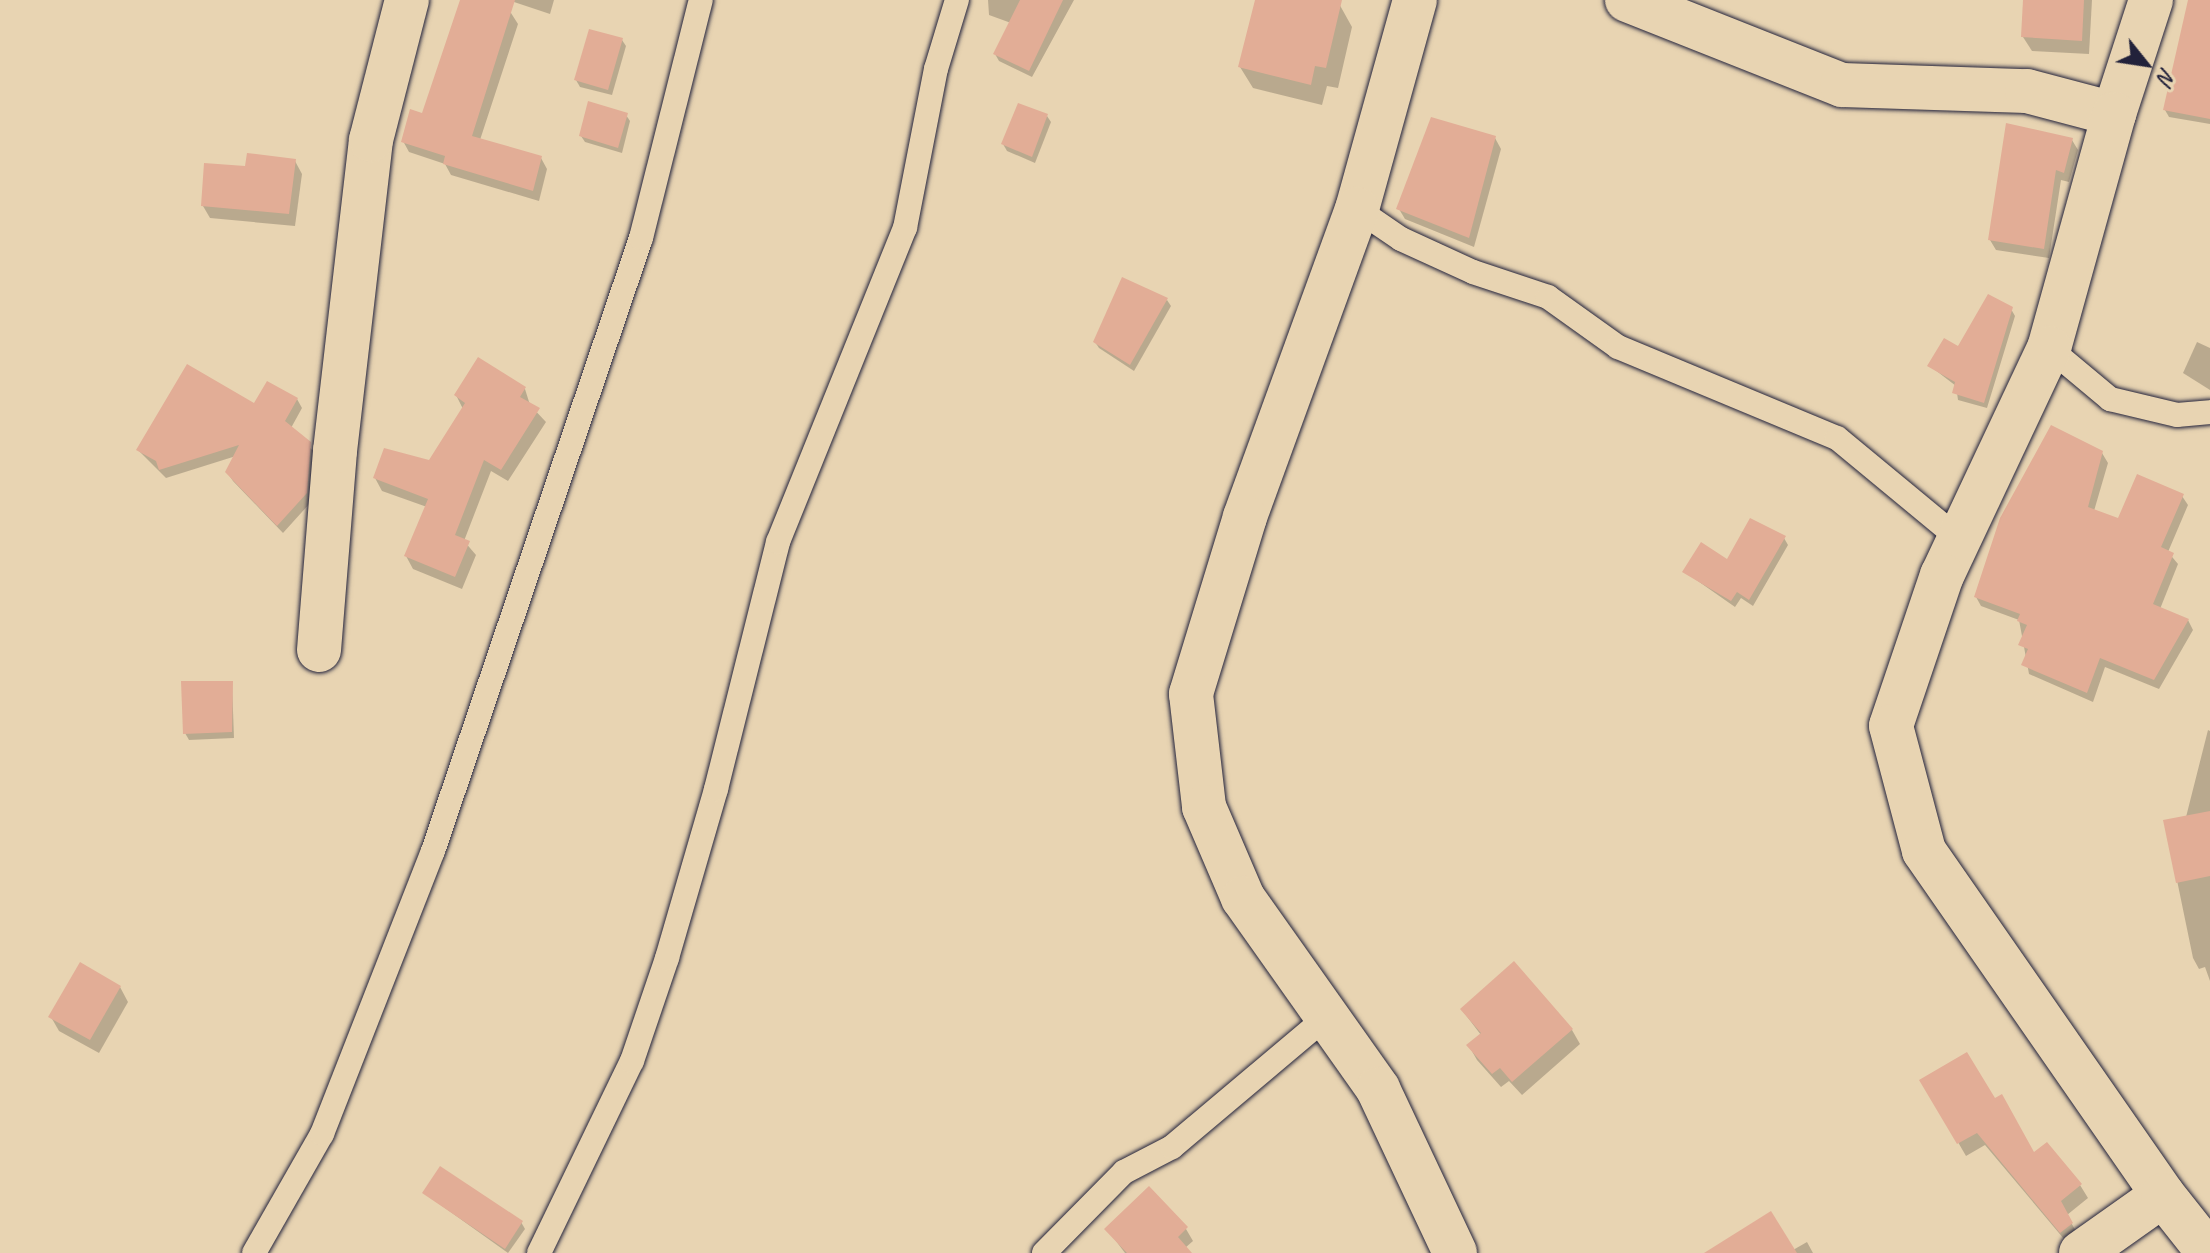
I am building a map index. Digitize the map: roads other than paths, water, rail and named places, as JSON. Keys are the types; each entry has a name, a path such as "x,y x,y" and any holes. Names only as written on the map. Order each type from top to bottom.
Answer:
{"street":[{"path":"319,650 335,451 371,140 407,0"},
{"path":"1415,0 1357,209 1245,517 1191,694 1204,807 1243,898 1324,1019 1378,1089 1455,1253"},
{"path":"1627,0 1842,85 2027,91 2114,114"},
{"path":"2151,0 2114,114 2049,348 1959,539 1891,726 1924,851 2163,1195 2209,1253"},
{"path":"2081,1253 2163,1195"}],"lane":[{"path":"254,1253 322,1134 433,851 641,238 701,0"},
{"path":"539,1253 632,1061 657,987 716,789 778,542 905,228 936,69 957,0"},
{"path":"1357,209 1401,239 1473,272 1548,297 1618,347 1837,438 1959,539"},
{"path":"2049,348 2110,399 2177,415 2210,412"},
{"path":"1044,1253 1124,1172 1172,1147 1324,1019"}]}
